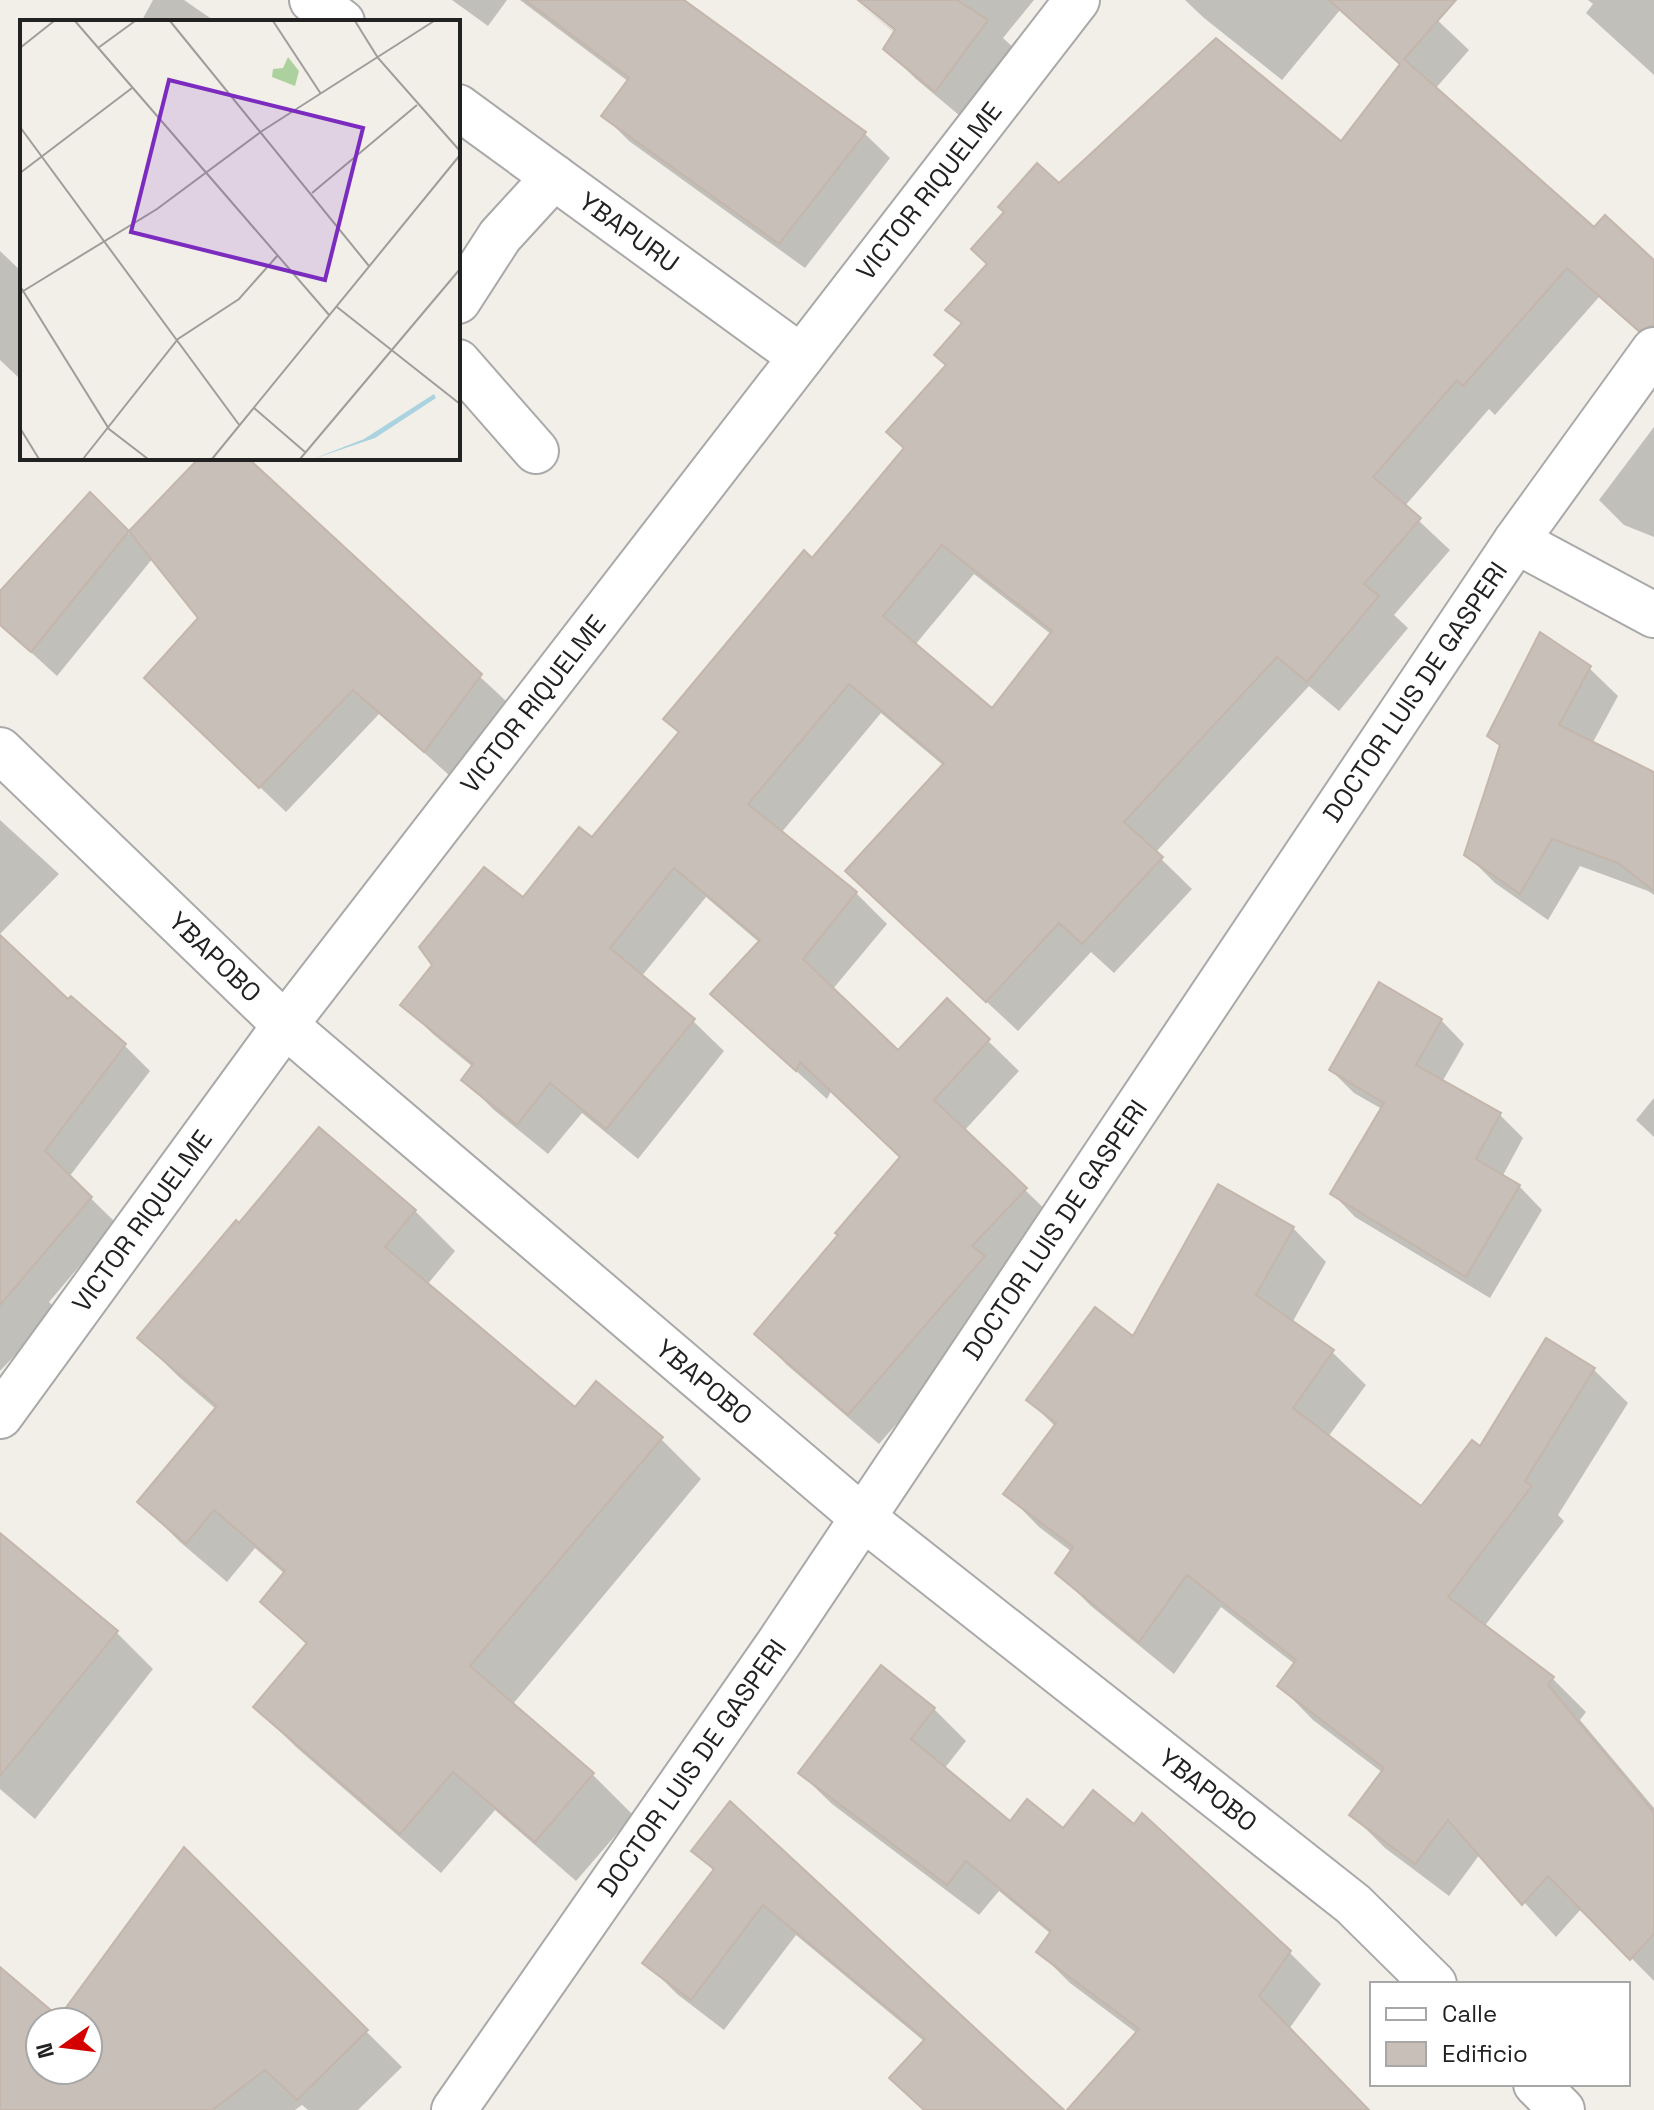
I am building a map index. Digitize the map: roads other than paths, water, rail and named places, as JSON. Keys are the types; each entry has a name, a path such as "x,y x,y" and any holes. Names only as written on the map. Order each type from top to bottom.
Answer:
{"street":[{"path":"312,0 339,20"},
{"name":"VICTOR RIQUELME","path":"0,1416 285,1025 1077,0"},
{"name":"YBAPURU","path":"460,108 801,357"},
{"path":"460,298 500,236 554,177"},
{"name":"DOCTOR LUIS DE GASPERI","path":"454,2110 779,1643 1516,541 1654,350"},
{"path":"460,364 536,451"},
{"path":"1516,541 1654,615"},
{"name":"YBAPOBO","path":"0,750 285,1025 862,1517 1353,1904 1432,1982"},
{"path":"1538,2086 1562,2110"}]}
